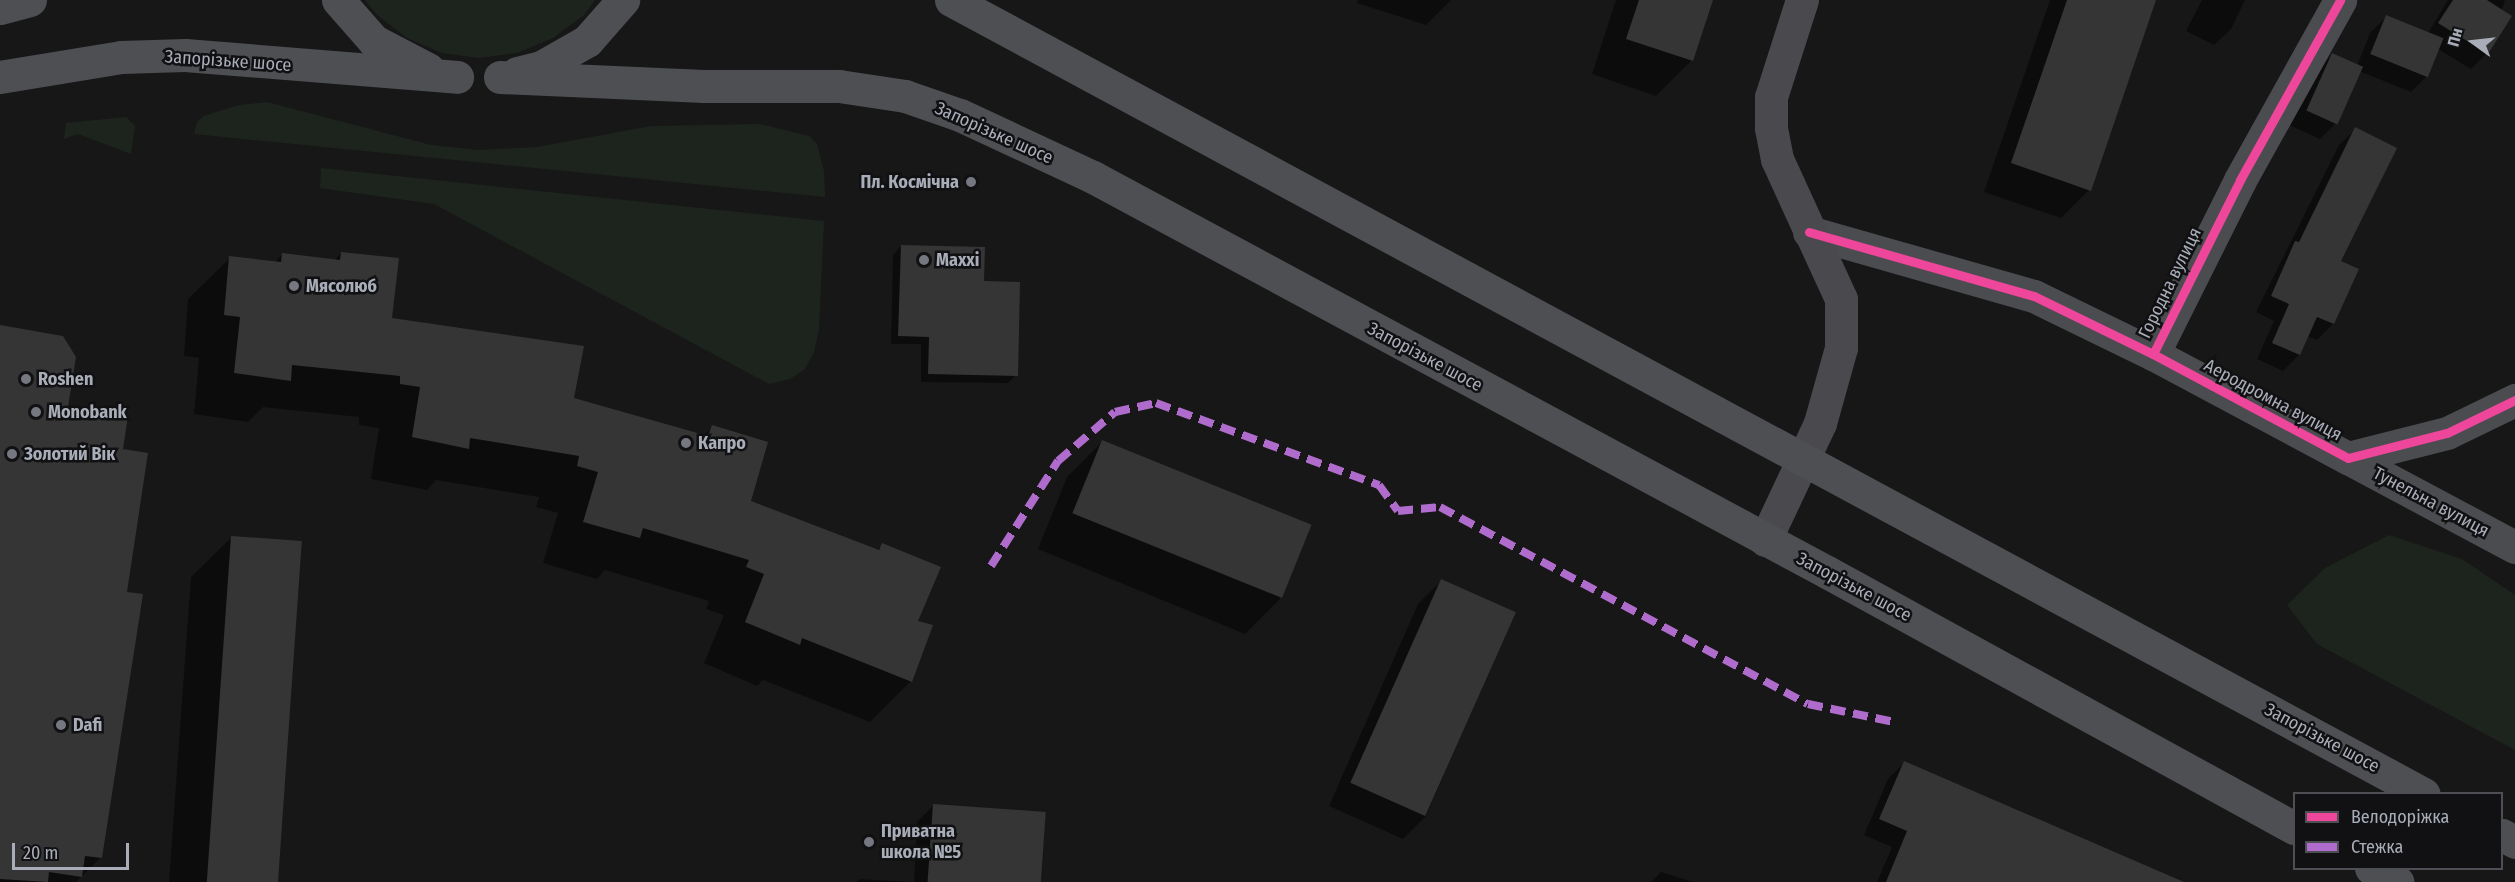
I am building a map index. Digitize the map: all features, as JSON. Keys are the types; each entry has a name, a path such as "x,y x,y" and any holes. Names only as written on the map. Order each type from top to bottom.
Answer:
{"main road":[{"path":"0,8 30,0"},
{"path":"338,0 374,41 417,66 458,77 500,77 541,67 587,41 623,0"},
{"name":"Запорізьке шосе","path":"951,0 1805,457 2420,792"},
{"path":"1765,540 1820,423 1841,348 1841,299 1777,159 1771,128 1771,97 1802,0"},
{"name":"Запорізьке шосе","path":"0,77 121,57 185,55 458,77"},
{"name":"Запорізьке шосе","path":"500,77 704,86 839,86 905,96 960,115 1093,177 2293,827"},
{"path":"2375,870 2397,882"}],"street":[{"name":"Городна вулиця","path":"1809,232 2034,296 2153,354 2240,180 2340,0"},
{"name":"Аеродромна вулиця","path":"2153,354 2348,458 2447,434 2515,400"},
{"name":"Тунельна вулиця","path":"2348,458 2515,546"}],"shaded area":[{"path":"365,0 595,0 584,15 553,38 517,53 479,58 442,53 407,38 377,15"},
{"path":"267,102 431,145 478,150 537,147 651,126 760,124 809,136 817,144 824,171 825,197 194,134 197,122 204,116 239,105"},
{"path":"126,117 135,126 131,154 78,134 64,139 66,123"},
{"path":"321,168 824,221 819,330 814,352 805,369 790,379 769,384 434,204 320,188"},
{"path":"2389,535 2462,559 2515,595 2515,750 2317,644 2287,605 2325,568"}],"building":[{"path":"1639,0 1713,0 1693,61 1626,39"},
{"path":"2067,0 2156,0 2091,191 2011,163"},
{"path":"2453,0 2487,0 2512,16 2488,54 2438,23"},
{"path":"2386,15 2443,38 2428,77 2370,54"},
{"path":"2332,53 2363,67 2337,124 2306,111"},
{"path":"2355,127 2397,148 2341,261 2359,269 2334,324 2317,317 2300,355 2272,343 2289,304 2271,296 2295,241 2299,242"},
{"path":"901,245 985,247 984,281 1020,282 1018,376 928,374 929,337 898,336"},
{"path":"341,252 399,258 392,318 584,346 574,398 708,436 712,425 768,442 751,501 879,550 882,543 941,567 918,621 933,625 912,682 802,638 800,645 745,622 764,574 746,567 749,560 643,528 640,538 583,522 598,472 577,466 579,456 470,438 469,449 412,437 420,387 400,384 400,376 292,365 291,381 234,373 240,317 224,315 229,256 281,262 282,253 340,260"},
{"name":"Dafi","path":"0,325 63,336 76,357 68,407 128,416 123,449 148,453 127,592 143,594 102,858 85,856 82,877 49,872 48,882 0,879"},
{"path":"1102,440 1312,525 1282,598 1072,513"},
{"path":"231,536 302,541 278,882 207,882"},
{"path":"1441,579 1516,612 1425,816 1350,783"},
{"path":"1904,761 2184,882 1886,882 1907,831 1879,819"},
{"path":"933,804 1046,812 1041,882 928,882"}],"marked path":[{"path":"991,566 1058,461 1115,412 1156,403 1379,485 1398,511 1440,507 1808,704 1894,722"}],"cycle path":[{"path":"1809,232 2034,296 2153,354 2240,180 2340,0"},
{"path":"2153,354 2348,458 2447,433 2515,400"}],"place":[{"name":"Пл. Космічна","path":"971,182"},
{"name":"Maxxi","path":"924,260"},
{"name":"Мясолюб","path":"294,286"},
{"name":"Roshen","path":"26,379"},
{"name":"Monobank","path":"36,412"},
{"name":"Капро","path":"686,443"},
{"name":"Золотий Вік","path":"12,454"},
{"name":"Dafi","path":"61,725"},
{"name":"Приватна школа №5","path":"869,842"}]}
